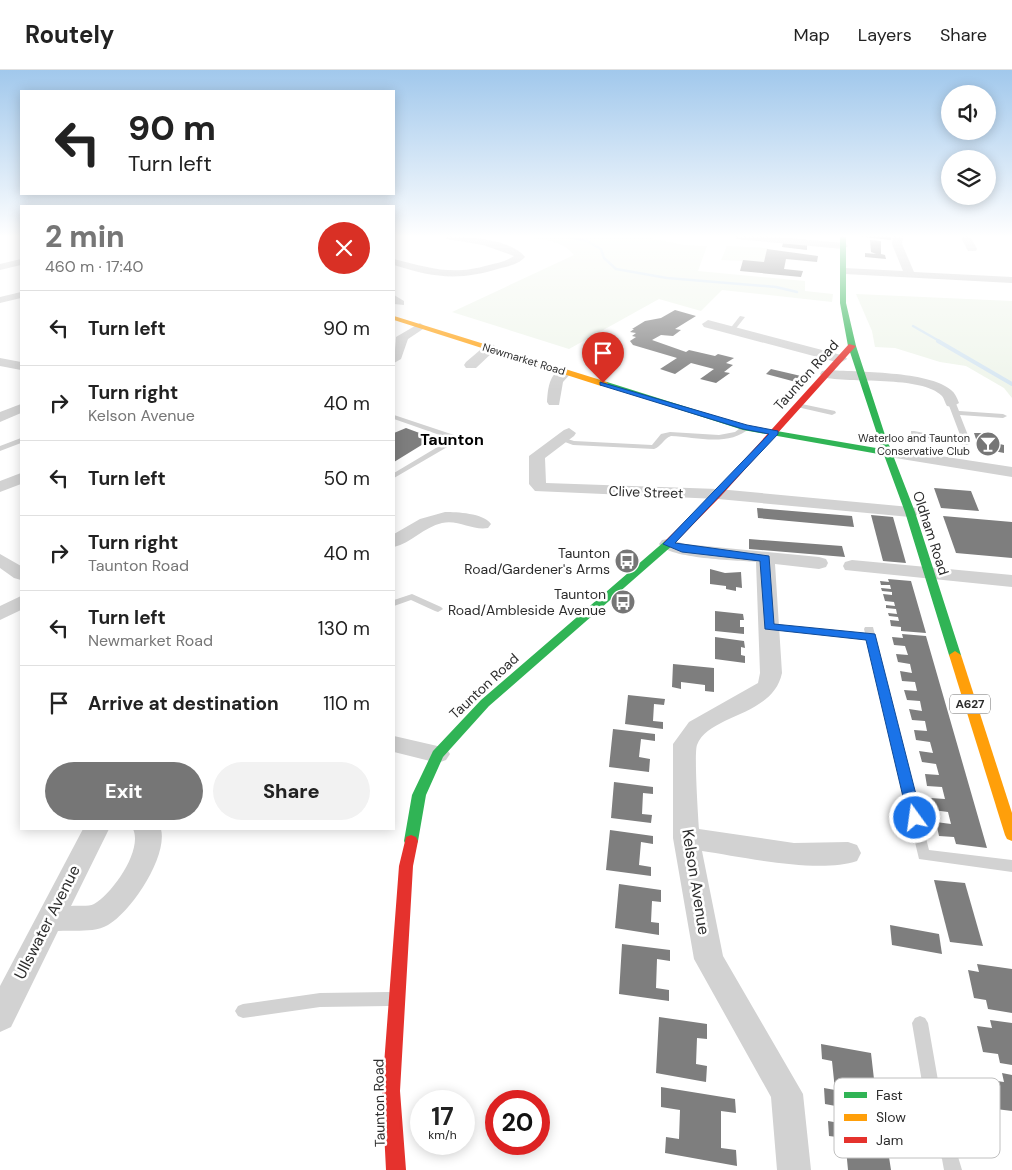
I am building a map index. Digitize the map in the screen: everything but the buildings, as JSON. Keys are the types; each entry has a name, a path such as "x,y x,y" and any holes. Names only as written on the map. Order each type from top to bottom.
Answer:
{"main road":[{"name":"Oldham Road","path":"844,287 843,303 852,346 910,512 1012,835"},
{"name":"Newmarket Road","path":"395,318 746,428 888,453"},
{"name":"Taunton Road","path":"396,1170 391,1090 406,866 419,795 438,754 485,703 668,544 775,433 852,346"}],"street":[{"path":"0,300 20,295"},
{"path":"708,324 840,359"},
{"path":"395,355 402,337 420,327"},
{"path":"471,364 490,348"},
{"path":"0,362 20,366"},
{"path":"554,402 556,381 565,372"},
{"path":"827,374 914,381 935,385 947,393 954,408"},
{"path":"0,418 20,408"},
{"name":"Clive Street","path":"565,436 537,456 537,484 542,488 718,494 910,512"},
{"path":"888,453 1012,472"},
{"path":"0,487 20,478"},
{"path":"395,541 431,520 443,516 466,518 482,524"},
{"path":"668,544 682,549 819,563"},
{"name":"Kelson Avenue","path":"765,558 771,673 769,683 764,691 697,728 685,744 686,838 709,959 787,1094 794,1170"},
{"path":"0,560 20,573"},
{"path":"852,566 1012,581"},
{"path":"0,614 20,603"},
{"path":"395,744 438,754"},
{"name":"Ullswater Avenue","path":"0,1017 95,830"},
{"path":"49,919 97,917 118,902 144,858 149,831 148,830"},
{"path":"686,838 794,854 848,853"}],"lane":[{"path":"732,330 742,317"},
{"path":"800,405 832,413"},
{"path":"954,408 1003,416"},
{"path":"914,433 966,443 954,408"},
{"path":"395,417 457,439 395,475"},
{"path":"565,436 573,443 654,447 664,436 670,434 722,437 740,433 746,428"},
{"path":"0,449 20,440"},
{"path":"395,602 412,597 438,609"},
{"path":"769,627 870,633 924,855 1012,866"},
{"path":"243,1011 320,1000 397,999"},
{"path":"920,1023 929,1078"}],"shaded area":[{"path":"505,287 805,287 805,291 833,294 832,302 722,290 701,311 659,299 569,349 452,312"},
{"path":"856,294 1012,301 1012,398 1004,388 966,366 940,362 895,348 875,347 872,331"}],"waterway":[{"path":"777,287 797,292"},
{"path":"913,326 941,342"},
{"path":"938,341 1012,384"}],"traffic: fast":[{"path":"843,287 843,303 852,346 880,432 910,512 955,655"},
{"path":"604,384 746,428 888,453"},
{"path":"411,841 419,795 438,754 485,703 669,543"}],"traffic: slow":[{"path":"395,318 604,384"},
{"path":"955,655 1012,835"}],"traffic: jam":[{"path":"669,543 718,494 852,346"},
{"path":"396,1170 391,1091 406,866 411,841"}],"place":[{"name":"Waterloo and Taunton Conservative Club","path":"988,444"},
{"name":"Taunton Road/Gardener's Arms","path":"627,561"},
{"name":"Taunton Road/Ambleside Avenue","path":"623,602"}],"district":[{"name":"Taunton","path":"452,439"}],"route":[{"path":"603,383 746,428 775,433 668,544 682,549 765,558 769,627 871,637 915,818"}]}
